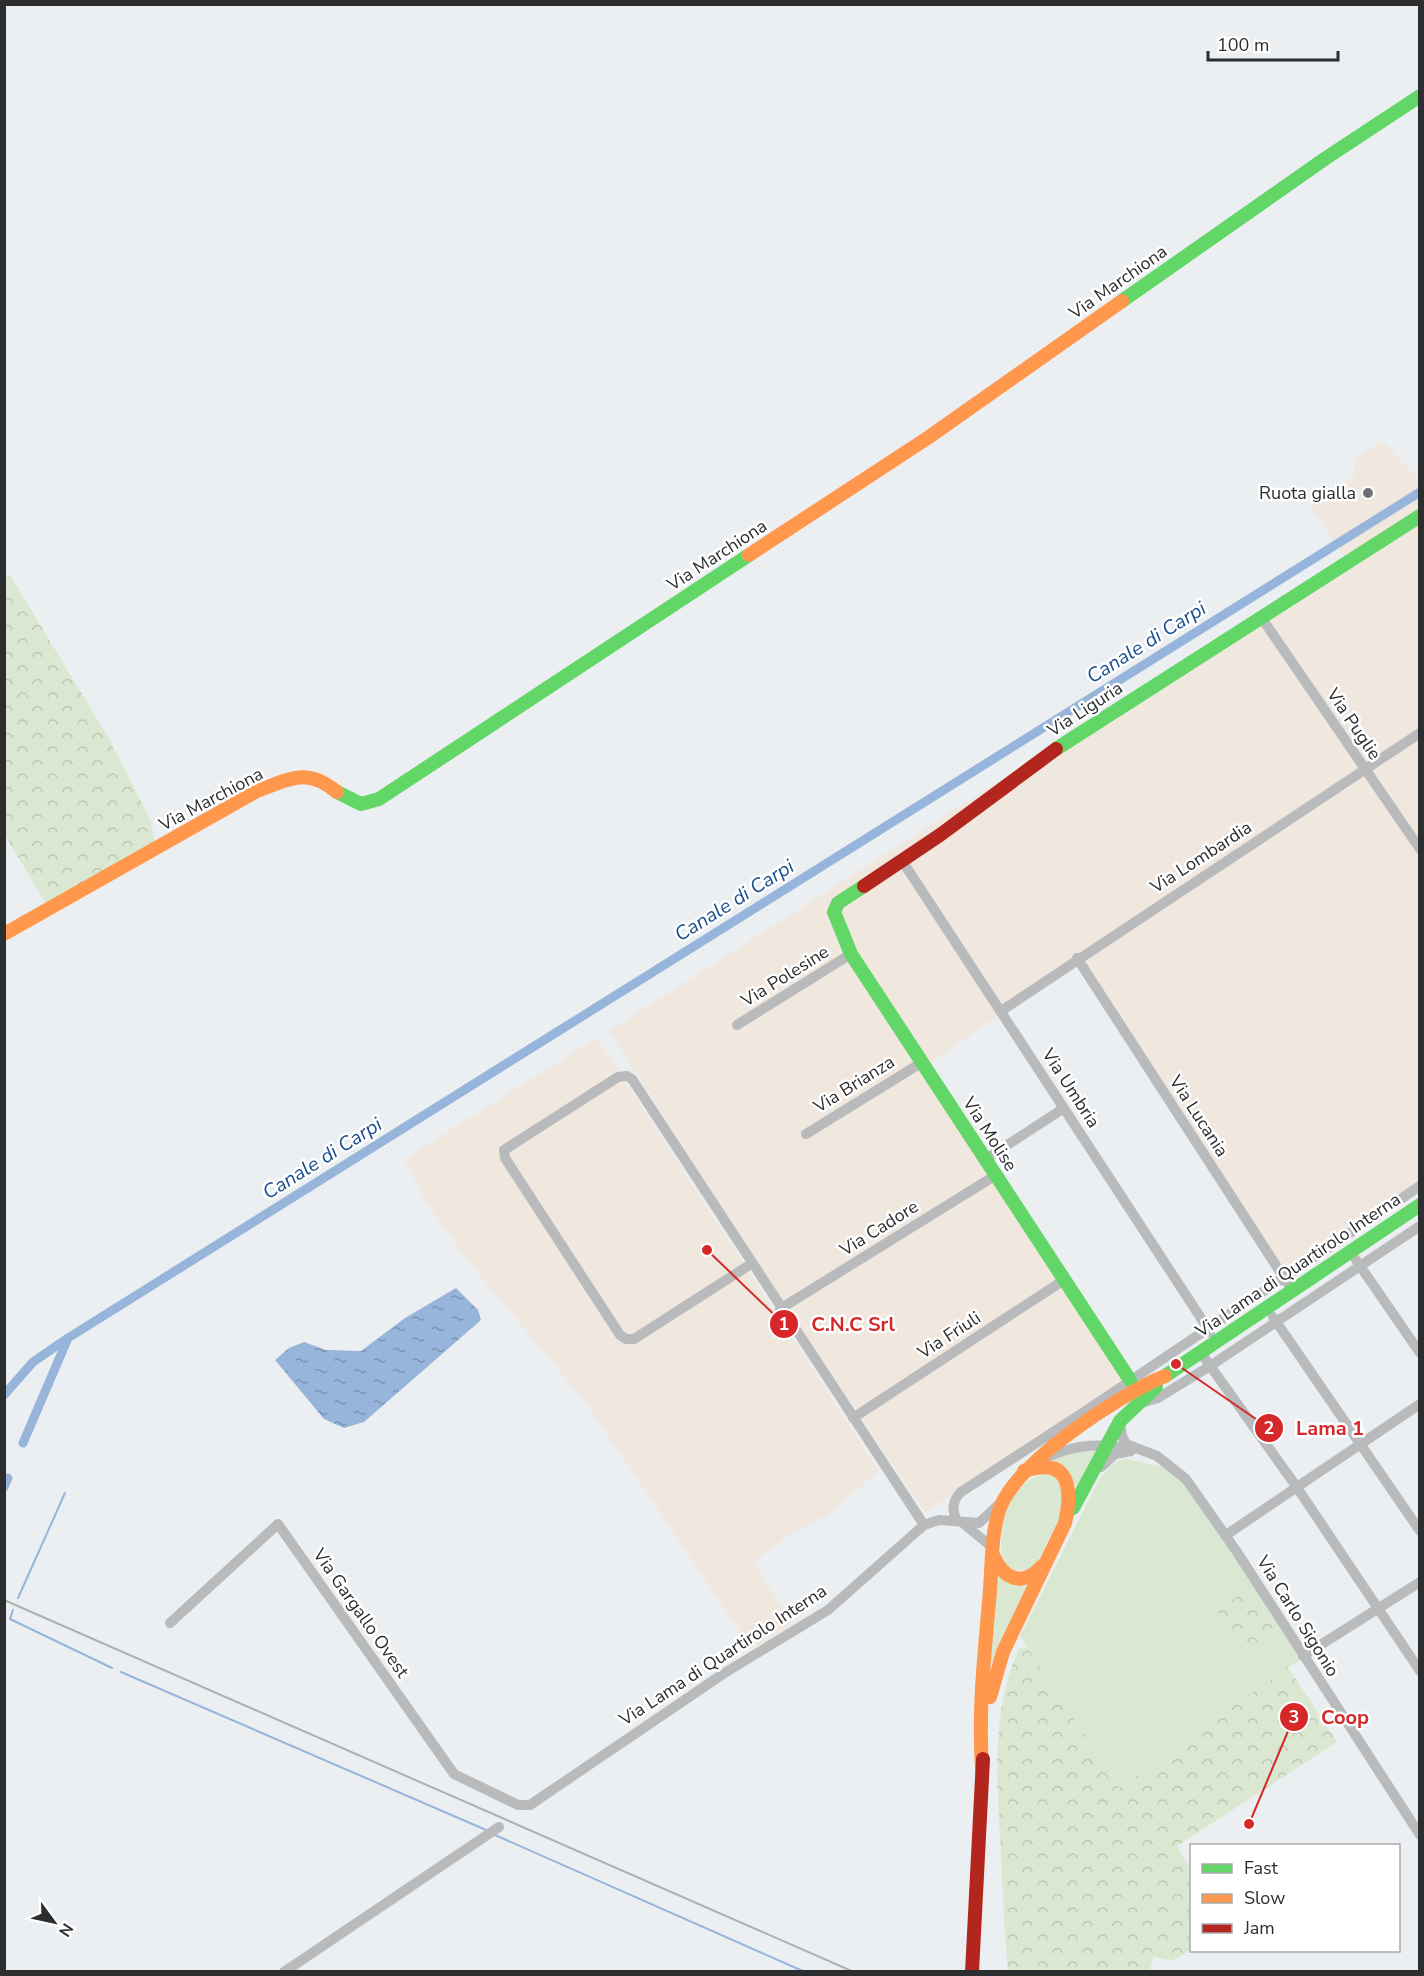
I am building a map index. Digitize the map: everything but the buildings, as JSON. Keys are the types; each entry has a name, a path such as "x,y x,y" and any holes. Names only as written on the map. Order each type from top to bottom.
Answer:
{"street":[{"name":"Via Marchiona","path":"4,934 257,791 287,780 308,776 331,784 347,798 361,804 379,799 929,436 1326,158 1419,96"},
{"name":"Via Liguria","path":"838,903 903,862 984,804 1038,761 1419,516"},
{"name":"Via Puglie","path":"1261,617 1419,849"},
{"name":"Via Lombardia","path":"1002,1011 1077,958 1419,733"},
{"name":"Via Umbria","path":"903,862 1208,1330"},
{"name":"Via Molise","path":"838,903 834,912 836,922 851,954 1130,1380"},
{"name":"Via Polesine","path":"737,1025 851,954"},
{"name":"Via Lucania","path":"1077,958 1293,1292"},
{"name":"Via Brianza","path":"806,1134 921,1063"},
{"path":"751,1264 634,1339 626,1339 620,1335 505,1158 504,1150 618,1077 627,1076 632,1079 780,1309 924,1525 939,1520 973,1524 984,1521 1024,1472 1063,1450 1106,1444 1143,1451"},
{"path":"986,1159 1064,1108"},
{"name":"Via Cadore","path":"780,1309 996,1175"},
{"path":"1045,1561 1032,1576 1016,1578 1000,1571 993,1550 953,1514 954,1503 961,1492 1208,1330 1419,1186"},
{"name":"Via Lama di Quartirolo Interna","path":"1067,1519 1120,1421 1167,1375 1419,1205"},
{"path":"1135,1405 1158,1398 1210,1366 1419,1226"},
{"path":"1351,1252 1419,1353"},
{"name":"Via Friuli","path":"853,1418 1064,1280"},
{"path":"1268,1309 1419,1531"},
{"path":"1201,1353 1296,1486 1419,1671"},
{"name":"Via Lama di Quartirolo Interna","path":"1024,1472 1040,1456 1117,1402 1145,1384 1167,1375"},
{"path":"1226,1535 1419,1404"},
{"path":"1120,1421 1125,1442 1143,1451"},
{"path":"972,1971 987,1711 1003,1652 1067,1519 1079,1506 1108,1459 1120,1452 1143,1451"},
{"name":"Via Carlo Sigonio","path":"1143,1451 1157,1456 1186,1479 1226,1535 1303,1656 1418,1828"},
{"path":"1024,1472 1039,1466 1059,1472 1067,1481 1071,1498 1067,1519"},
{"path":"982,1768 980,1738 982,1683 993,1550 997,1519 1008,1493"},
{"name":"Via Gargallo Ovest","path":"170,1623 278,1524 454,1774 518,1804 530,1805"},
{"name":"Via Lama di Quartirolo Interna","path":"530,1805 723,1674 828,1610 924,1525"},
{"path":"1303,1656 1419,1582"},
{"path":"284,1971 499,1827"}],"shaded area":[{"path":"1382,441 1419,479 1419,1183 1285,1274 1078,960 927,1065 1129,1375 925,1513 780,1298 609,1031 1346,559 1310,507 1355,475 1353,459"},
{"path":"597,1038 879,1471 829,1514 790,1535 753,1562 793,1624 752,1649 584,1400 467,1260 424,1199 404,1159"}],"green space":[{"path":"10,575 108,737 150,819 155,842 46,904 5,835 4,578"},
{"path":"1100,1447 1079,1490 1053,1460 1065,1454"},
{"path":"1124,1458 1163,1467 1183,1479 1302,1658 1119,1789 1020,1636 1100,1478 1110,1466"},
{"path":"1051,1473 1058,1478 1065,1506 1038,1561 1030,1569 1011,1571 1002,1561 1001,1547 1009,1505 1025,1484 1037,1476"},
{"path":"995,1574 1032,1580 986,1675"},
{"path":"1247,1590 1279,1637 1249,1658 1217,1611"},
{"path":"1027,1647 1119,1788 1288,1667 1337,1742 1177,1846 1190,1868 1190,1950 1173,1961 1153,1957 1150,1971 1008,1971 997,1760 1002,1703 1019,1648"}],"water":[{"path":"456,1288 478,1310 481,1320 364,1422 344,1428 324,1419 275,1360 289,1348 304,1342 326,1350 361,1351 405,1318"}],"waterway":[{"name":"Canale di Carpi","path":"4,1395 33,1362 68,1338 1420,492"},
{"name":"Canale di Carpi","path":"23,1443 68,1338"},
{"name":"Canale di Carpi","path":"4,1487 8,1478"},
{"path":"18,1598 65,1493"},
{"path":"13,1610 10,1619 112,1668"},
{"path":"121,1672 486,1830"},
{"path":"495,1835 805,1972"}],"railway":[{"path":"4,1600 854,1972"}],"traffic: fast":[{"path":"1122,301 1326,158 1420,96"},
{"path":"1056,749 1420,516"},
{"path":"337,792 361,804 379,799 749,555"},
{"path":"864,886 838,903 834,912 851,954 1130,1380"},
{"path":"1165,1376 1420,1205"},
{"path":"1073,1508 1120,1421 1156,1387"}],"traffic: slow":[{"path":"749,555 929,437 1122,301"},
{"path":"4,934 257,791 289,779 307,778 326,784 337,792"},
{"path":"982,1768 983,1679 993,1538 1000,1508 1010,1490 1048,1451 1098,1414 1165,1376"},
{"path":"990,1697 1003,1652 1065,1523 1067,1510 1067,1487 1059,1471 1039,1467 1024,1471"},
{"path":"993,1555 997,1564 1008,1575 1015,1578 1028,1577 1043,1565"}],"traffic: jam":[{"path":"864,886 940,835 1056,749"},
{"path":"972,1972 983,1759"}],"place":[{"name":"Ruota gialla","path":"1368,493"},
{"name":"C.N.C Srl","path":"707,1250"},
{"name":"Lama 1","path":"1176,1364"},
{"name":"Coop","path":"1249,1824"}]}
